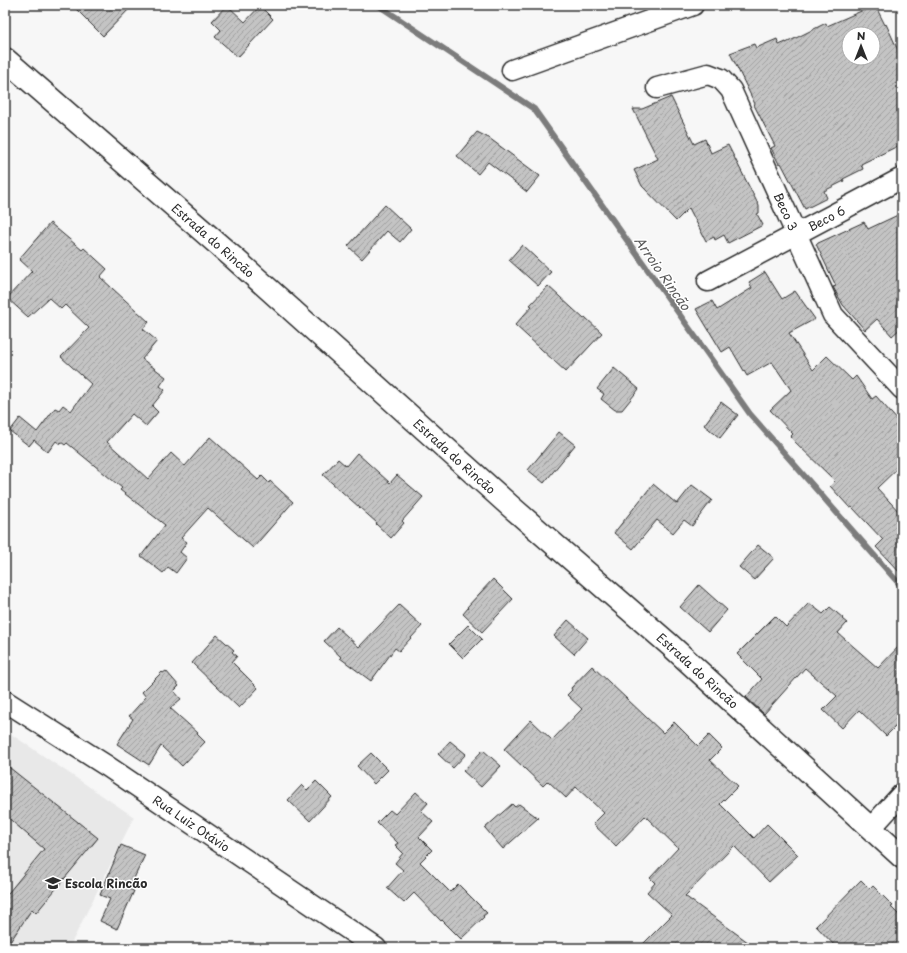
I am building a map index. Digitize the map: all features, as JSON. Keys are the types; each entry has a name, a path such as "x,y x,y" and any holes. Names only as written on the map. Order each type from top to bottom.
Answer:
{"street":[{"path":"512,70 693,5"},
{"name":"Estrada do Rincão","path":"5,59 235,259 503,500 670,645 902,857"},
{"name":"Beco 3","path":"657,88 708,74 721,79 731,90 833,315 902,389"},
{"name":"Beco 6","path":"708,281 902,178"},
{"name":"Rua Luiz Otávio","path":"5,701 107,766 376,948"},
{"path":"871,828 902,794"}],"shaded area":[{"name":"Escola Rincão","path":"5,730 134,817 69,948 5,948"}],"building":[{"path":"72,5 133,5 103,36"},
{"path":"227,5 245,22 260,6 273,19 238,57 215,37 221,30 212,21"},
{"path":"875,5 885,25 886,24 902,59 902,144 861,164 863,169 824,191 827,198 805,209 781,163 779,164 771,148 775,146 730,53 754,44 756,48 777,39 779,45 786,43 826,23 827,26"},
{"path":"671,97 694,144 705,139 711,153 728,145 759,206 759,213 757,214 763,225 728,243 724,235 715,240 714,237 706,241 689,208 676,221 642,186 634,170 658,159 633,109 642,109"},
{"path":"477,132 489,138 540,176 527,192 488,162 478,174 457,156"},
{"path":"385,205 411,229 400,242 387,231 362,259 348,246"},
{"path":"902,213 902,327 892,336 877,319 865,330 843,305 833,287 836,286 816,244 864,222 868,229"},
{"path":"50,223 82,250 84,248 107,269 100,277 149,322 143,329 157,341 142,359 166,377 160,386 165,390 152,406 158,412 146,426 132,414 107,442 148,479 171,453 185,466 210,437 258,480 262,476 269,483 270,481 293,502 253,548 208,508 181,538 187,542 180,552 187,558 176,573 168,567 163,573 141,556 165,525 120,490 122,488 67,443 65,445 56,441 48,452 34,440 29,446 10,431 20,418 37,432 55,408 59,410 63,405 71,411 91,384 61,357 89,328 65,305 61,309 49,298 28,317 7,298 32,271 19,259"},
{"path":"522,245 551,272 538,286 509,260"},
{"path":"765,272 782,299 795,291 815,319 789,333 813,370 827,356 852,380 856,376 872,399 876,396 899,422 895,426 902,433 902,464 877,488 902,515 902,575 876,547 883,540 830,486 835,481 790,437 793,434 770,410 791,390 772,362 747,376 730,347 722,352 696,309 712,301 717,310 752,288 749,282"},
{"path":"548,286 584,319 585,317 602,333 566,372 515,325 532,306 530,305"},
{"path":"614,368 639,389 622,410 615,410 601,399 604,394 597,389"},
{"path":"721,402 738,415 720,438 704,425"},
{"path":"559,432 575,445 544,483 528,470"},
{"path":"357,453 390,483 397,475 423,497 402,521 404,523 391,538 376,524 377,523 323,475 338,459 346,466"},
{"path":"653,484 677,504 692,485 712,500 692,526 684,520 673,533 657,520 633,549 614,533"},
{"path":"758,545 774,558 754,580 739,567"},
{"path":"493,579 513,599 482,632 463,614 468,608 467,607"},
{"path":"699,585 727,610 708,632 680,607"},
{"path":"809,603 823,614 830,607 843,618 842,619 847,623 838,633 878,668 902,643 902,720 886,736 859,710 842,728 823,710 837,696 805,668 764,714 746,697 762,679 737,654 775,616 786,627"},
{"path":"399,605 422,626 399,651 395,648 371,681 340,658 341,657 324,641 337,627 359,647"},
{"path":"568,620 588,638 574,654 554,636"},
{"path":"468,625 482,639 463,658 449,644"},
{"path":"217,635 234,650 232,652 237,656 232,662 258,688 239,708 192,663"},
{"path":"592,666 663,733 674,722 698,746 709,735 722,748 710,760 738,786 720,804 754,838 767,824 798,855 769,882 734,846 685,896 756,948 639,948 672,915 647,892 655,883 650,878 678,848 645,816 616,846 593,824 604,813 576,787 566,798 548,781 543,786 504,749 531,720 552,740 582,709 567,695 572,690 571,688"},
{"path":"166,671 179,686 174,691 181,699 170,708 198,733 197,734 205,742 182,766 161,746 149,765 117,744 133,719 129,716 146,697 142,692 162,672 163,673"},
{"path":"450,741 466,754 453,768 438,754"},
{"path":"483,750 501,766 481,787 463,771"},
{"path":"371,753 388,770 374,784 357,766"},
{"path":"5,764 98,838 36,913 32,909 6,948 5,897 44,849 5,815"},
{"path":"316,781 332,797 310,821 288,800 302,785 307,790"},
{"path":"416,792 428,803 421,811 433,822 419,837 432,850 420,862 450,892 458,884 487,913 461,939 414,893 404,903 387,888 403,870 395,863 403,853 395,845 398,843 377,823 390,810 395,814"},
{"path":"512,804 515,807 519,804 538,818 503,849 485,828"},
{"path":"121,845 145,855 129,889 134,891 117,929 100,921 110,899 100,895"},
{"path":"861,880 870,889 873,886 893,906 891,907 902,918 902,948 837,948 816,926"}],"waterway":[{"name":"Arroio Rincão","path":"378,5 534,109 750,414 902,587"}],"place":[{"name":"Escola Rincão","path":"53,883"}]}
